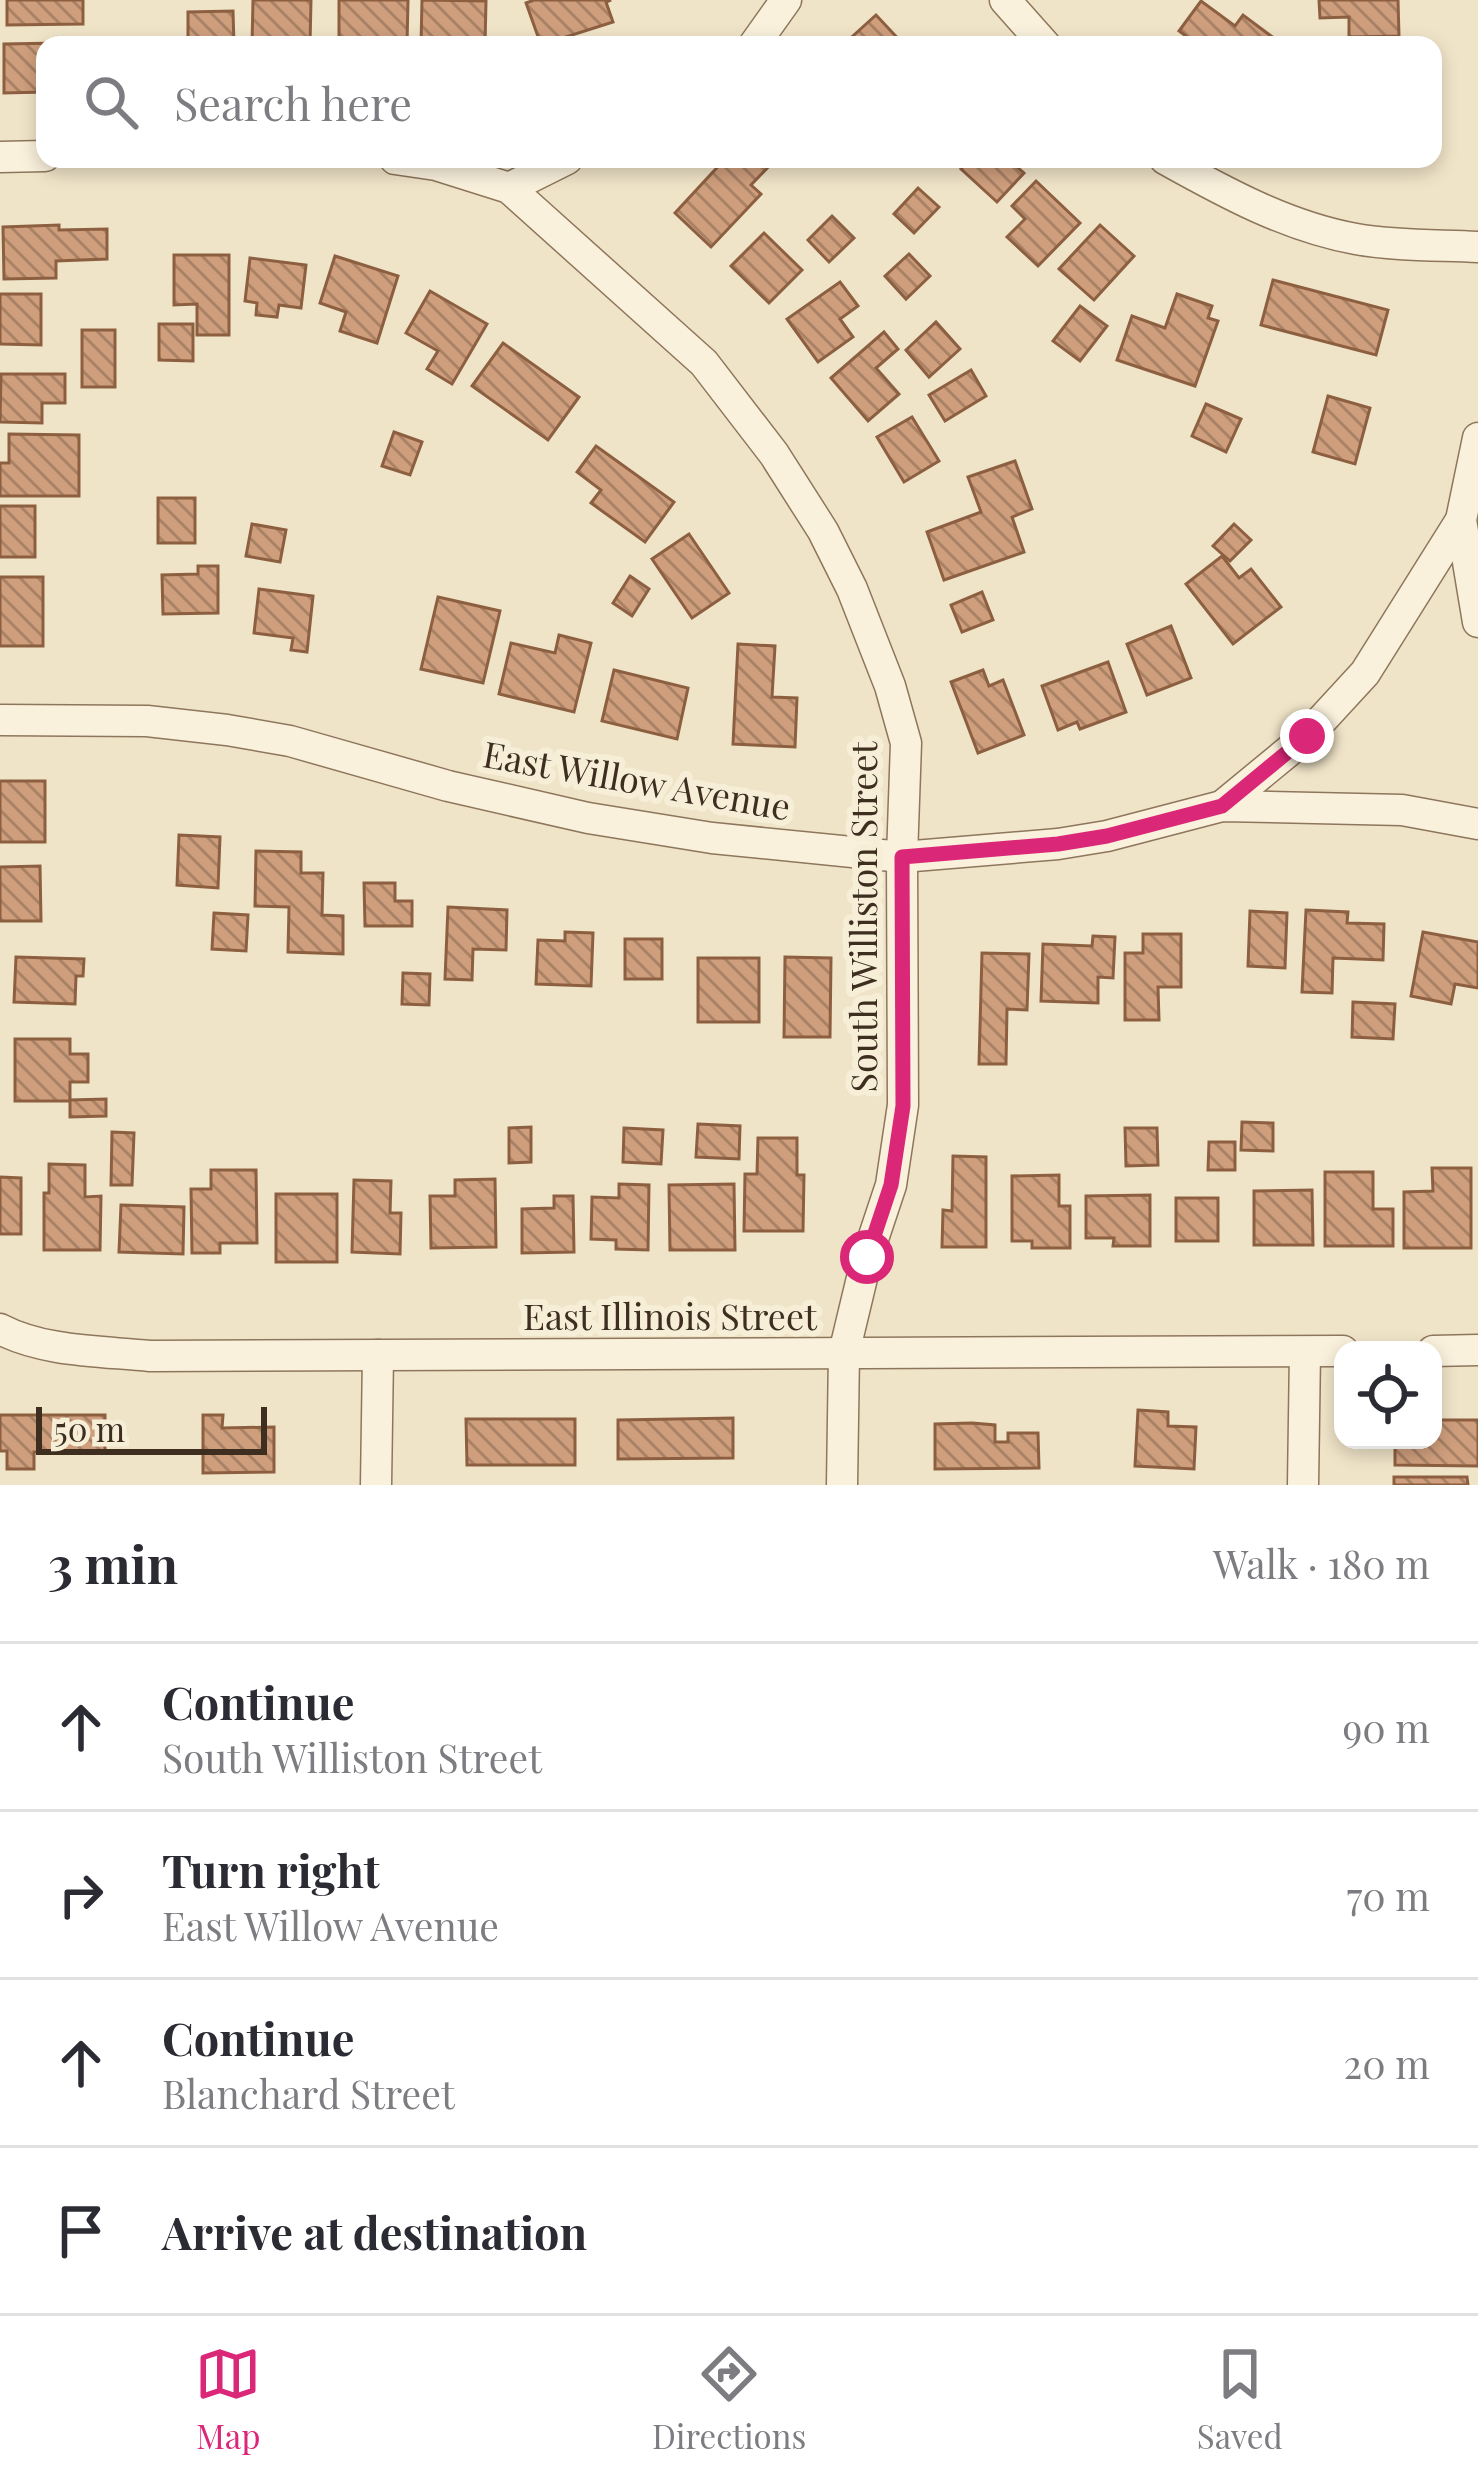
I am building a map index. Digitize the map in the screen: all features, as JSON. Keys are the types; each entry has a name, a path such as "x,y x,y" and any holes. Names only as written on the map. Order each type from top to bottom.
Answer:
{"street":[{"path":"760,36 786,0"},
{"path":"1005,0 1037,36"},
{"path":"0,157 36,156"},
{"path":"446,168 509,188 549,168"},
{"path":"1181,168 1296,222 1335,233 1376,241 1478,247"},
{"name":"South Williston Street","path":"509,188 704,363 774,454 823,531 873,637 906,743 903,1106 891,1185 867,1257 844,1353 842,1485"},
{"path":"1222,806 1307,736 1365,673 1461,520 1478,438"},
{"path":"1461,520 1478,622"},
{"name":"East Willow Avenue","path":"0,720 147,721 227,730 290,741 448,786 588,818 712,838 902,857 1058,844 1222,806 1402,810 1478,824"},
{"name":"East Illinois Street","path":"0,1329 47,1344 150,1356 1334,1351"},
{"path":"1442,1351 1478,1351"},
{"path":"1303,1485 1305,1352"},
{"path":"376,1485 378,1355"}],"building":[{"path":"7,0 83,0 83,24 7,25"},
{"path":"253,0 311,0 310,36 252,36"},
{"path":"339,0 408,0 407,36 339,36"},
{"path":"422,0 486,1 485,36 421,36"},
{"path":"611,0 606,2 613,22 569,36 538,36 526,3"},
{"path":"1319,0 1398,0 1399,36 1349,36 1349,17 1320,18"},
{"path":"1201,1 1235,26 1243,15 1271,36 1186,36 1179,31"},
{"path":"233,11 234,36 188,36 188,12"},
{"path":"876,15 896,36 853,36"},
{"path":"36,43 36,92 4,93 4,44"},
{"path":"717,168 767,168 751,185 761,194 711,247 675,213"},
{"path":"1018,168 1024,173 997,202 961,169"},
{"path":"1036,181 1080,223 1038,266 1007,237 1025,219 1012,206"},
{"path":"918,188 939,207 914,233 894,214"},
{"path":"832,216 854,238 829,262 808,240"},
{"path":"59,225 59,230 107,229 107,259 56,261 56,278 4,279 3,227"},
{"path":"1100,225 1134,256 1094,300 1059,269"},
{"path":"764,233 802,270 769,303 731,266"},
{"path":"909,254 930,276 906,299 885,276"},
{"path":"174,255 229,255 229,335 197,335 197,304 174,305"},
{"path":"335,256 398,276 377,343 340,331 346,312 320,303"},
{"path":"250,258 306,265 301,308 279,305 277,317 256,315 257,303 245,301"},
{"path":"1273,280 1388,310 1376,355 1261,325"},
{"path":"840,282 858,306 840,319 853,337 818,362 787,319"},
{"path":"430,291 487,324 452,384 427,369 438,351 406,333"},
{"path":"0,294 41,294 41,345 0,344"},
{"path":"1177,294 1212,306 1208,318 1218,321 1195,386 1117,360 1132,316 1165,328"},
{"path":"1080,306 1107,326 1080,361 1053,341"},
{"path":"936,322 960,349 929,377 906,350"},
{"path":"159,324 193,324 193,361 159,360"},
{"path":"82,330 115,330 115,387 82,387"},
{"path":"884,332 898,349 876,368 899,394 868,421 831,378"},
{"path":"503,343 579,397 548,440 472,386"},
{"path":"971,370 986,396 945,421 929,395"},
{"path":"1,374 65,374 65,403 42,403 42,423 0,422"},
{"path":"1328,396 1370,408 1355,464 1313,452"},
{"path":"1206,404 1241,419 1226,452 1192,436"},
{"path":"912,417 939,461 904,482 877,437"},
{"path":"394,432 422,442 410,475 382,466"},
{"path":"9,434 79,435 79,496 0,496 0,463 9,463"},
{"path":"596,446 674,502 645,542 591,503 601,490 577,472"},
{"path":"1015,461 1032,509 1012,517 1024,552 944,580 927,532 981,512 968,477"},
{"path":"158,498 195,498 195,543 158,543"},
{"path":"0,506 35,506 35,557 0,557"},
{"path":"252,524 286,530 280,562 246,556"},
{"path":"1234,524 1251,540 1230,561 1213,546"},
{"path":"689,534 729,593 692,618 652,559"},
{"path":"1222,556 1239,578 1251,569 1281,607 1233,644 1186,584"},
{"path":"198,566 218,566 218,613 163,614 162,575 198,574"},
{"path":"630,576 649,589 632,616 613,603"},
{"path":"0,577 43,577 43,646 0,646"},
{"path":"259,589 313,596 307,652 291,650 293,638 254,633"},
{"path":"982,592 993,620 962,632 951,605"},
{"path":"438,597 500,611 483,683 421,669"},
{"path":"1171,626 1191,678 1147,695 1127,644"},
{"path":"559,635 591,643 574,712 499,694 511,643 555,653"},
{"path":"738,644 775,646 772,697 797,698 795,747 733,744"},
{"path":"1108,662 1126,712 1080,729 1077,722 1058,730 1042,686"},
{"path":"614,670 688,688 677,739 602,721"},
{"path":"983,670 989,686 1003,680 1024,735 978,753 951,682"},
{"path":"0,781 45,781 45,842 0,842"},
{"path":"179,835 220,837 218,888 177,885"},
{"path":"256,851 301,852 301,873 323,873 322,915 343,916 343,954 288,952 289,907 255,906"},
{"path":"40,866 41,921 0,921 0,867"},
{"path":"364,883 395,883 395,901 412,901 412,926 365,926"},
{"path":"448,907 507,910 506,950 473,949 472,980 445,979"},
{"path":"1306,910 1348,912 1347,923 1384,924 1383,960 1333,958 1332,993 1302,992"},
{"path":"1250,911 1287,913 1285,968 1248,966"},
{"path":"214,913 248,915 246,951 212,949"},
{"path":"565,932 593,933 591,986 536,984 538,940 565,941"},
{"path":"1423,932 1478,942 1478,988 1455,984 1451,1004 1411,996"},
{"path":"1143,934 1181,934 1181,987 1158,987 1159,1020 1125,1020 1125,953 1143,953"},
{"path":"1093,936 1115,937 1113,978 1098,977 1098,1003 1041,1001 1043,944 1092,946"},
{"path":"625,939 662,939 662,979 625,979"},
{"path":"982,953 1029,954 1027,1010 1007,1009 1006,1064 979,1064"},
{"path":"16,957 84,959 83,976 76,976 75,1004 14,1002"},
{"path":"785,957 831,958 830,1037 784,1037"},
{"path":"698,958 759,958 759,1022 698,1022"},
{"path":"403,973 430,974 429,1005 402,1004"},
{"path":"1353,1002 1395,1004 1393,1039 1352,1037"},
{"path":"15,1039 70,1039 70,1054 88,1054 88,1082 70,1082 70,1101 15,1101"},
{"path":"106,1099 106,1116 70,1117 70,1100"},
{"path":"1242,1122 1273,1123 1273,1151 1241,1150"},
{"path":"698,1124 740,1126 739,1159 696,1157"},
{"path":"531,1127 531,1162 509,1163 509,1128"},
{"path":"624,1128 663,1130 661,1164 623,1162"},
{"path":"1125,1128 1157,1128 1158,1165 1126,1166"},
{"path":"112,1132 134,1133 132,1185 111,1185"},
{"path":"758,1138 797,1138 797,1175 804,1175 803,1231 744,1231 745,1174 757,1174"},
{"path":"1209,1142 1235,1142 1235,1170 1208,1170"},
{"path":"953,1156 986,1157 986,1247 942,1247 943,1210 952,1211"},
{"path":"49,1164 85,1165 85,1197 101,1196 100,1250 44,1250"},
{"path":"1432,1168 1471,1168 1471,1248 1404,1248 1404,1192 1433,1191"},
{"path":"211,1170 256,1170 257,1243 220,1243 220,1253 192,1253 191,1189 211,1189"},
{"path":"1325,1172 1373,1172 1373,1209 1393,1209 1393,1246 1325,1246"},
{"path":"1059,1175 1059,1206 1070,1206 1070,1248 1032,1248 1032,1241 1012,1241 1012,1176"},
{"path":"0,1177 21,1178 21,1234 0,1234"},
{"path":"495,1179 496,1247 431,1248 430,1196 455,1196 455,1180"},
{"path":"354,1180 391,1181 390,1213 401,1213 400,1254 352,1252"},
{"path":"619,1184 649,1185 648,1250 616,1249 616,1240 591,1239 592,1197 619,1198"},
{"path":"734,1184 735,1250 670,1250 669,1185"},
{"path":"1312,1190 1313,1245 1254,1245 1254,1191"},
{"path":"276,1194 337,1194 337,1262 276,1262"},
{"path":"1150,1195 1150,1246 1113,1246 1114,1238 1086,1238 1086,1196"},
{"path":"554,1196 573,1196 574,1252 522,1253 522,1209 554,1208"},
{"path":"1176,1198 1218,1198 1218,1241 1176,1241"},
{"path":"121,1205 184,1207 183,1254 119,1252"},
{"path":"1138,1410 1168,1412 1168,1426 1196,1427 1194,1469 1135,1466"},
{"path":"0,1415 105,1415 105,1452 34,1452 34,1469 7,1469 7,1451 0,1451"},
{"path":"203,1415 223,1415 222,1428 274,1427 274,1472 203,1473"},
{"path":"733,1418 733,1458 618,1459 618,1420"},
{"path":"466,1419 575,1419 575,1465 467,1465"},
{"path":"1442,1420 1478,1420 1478,1466 1395,1465 1395,1449 1442,1449"},
{"path":"935,1424 995,1425 995,1442 1008,1442 1008,1433 1038,1433 1039,1468 935,1469"},
{"path":"1394,1477 1467,1477 1468,1485 1394,1485"}],"route":[{"path":"867,1257 891,1185 903,1106 902,857 1058,844 1222,806 1307,736"}]}
